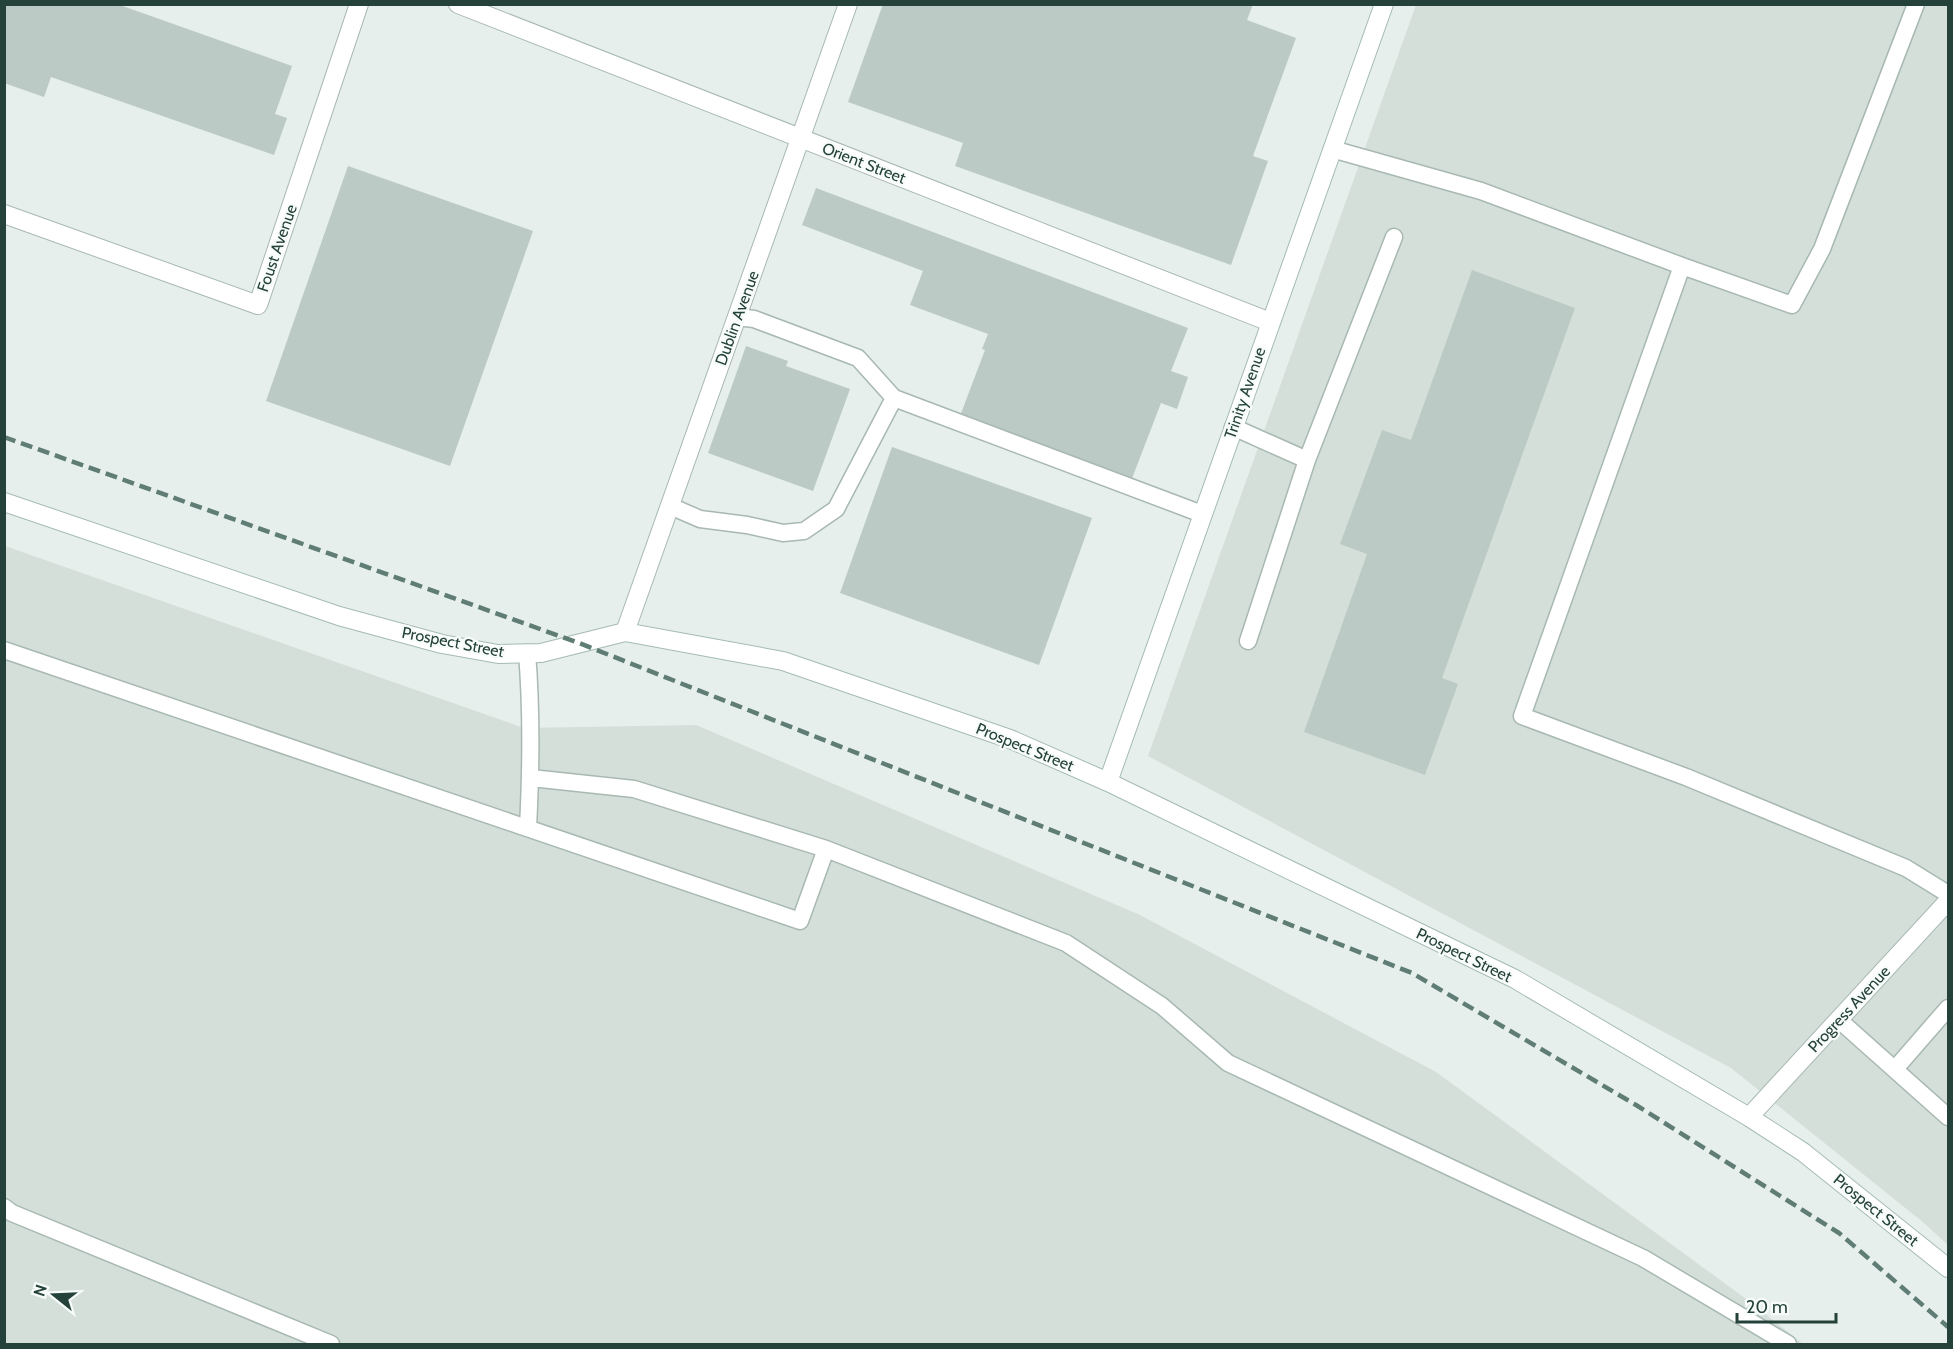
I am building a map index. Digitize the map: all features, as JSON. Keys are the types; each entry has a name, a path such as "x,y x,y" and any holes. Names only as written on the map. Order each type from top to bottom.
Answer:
{"street":[{"name":"Foust Avenue","path":"4,214 258,304 359,4"},
{"name":"Orient Street","path":"458,4 1270,322"},
{"name":"Dublin Avenue","path":"626,632 848,4"},
{"name":"Trinity Avenue","path":"1108,782 1384,4"},
{"name":"Prospect Street","path":"4,502 339,616 442,644 498,654 540,653 626,632 793,664 1010,739 1108,782 1515,979 1749,1117 1803,1152 1948,1268"},
{"name":"Progress Avenue","path":"1749,1117 1948,901"}],"lane":[{"path":"1332,149 1481,191 1792,305 1822,249 1916,4"},
{"path":"1248,640 1307,460 1394,237"},
{"path":"1683,266 1522,716 1686,777 1906,868 1948,894"},
{"path":"737,317 754,319 858,358 894,398 1202,514"},
{"path":"670,506 700,519 747,525 783,533 804,531 836,509 894,398"},
{"path":"1233,427 1307,460"},
{"path":"4,650 800,921 826,849"},
{"path":"527,653 531,706 528,828"},
{"path":"531,778 634,789 826,849 1066,943 1162,1006 1228,1063 1643,1258 1788,1344"},
{"path":"1895,1069 1948,1008"},
{"path":"1839,1020 1948,1117"},
{"path":"4,1207 12,1213 331,1344"}],"shaded area":[{"path":"1416,5 1948,5 1948,1245 1924,1223 1731,1068 1148,756"},
{"path":"5,546 524,728 696,725 1140,915 1436,1072 1753,1304 1803,1344 5,1344"}],"building":[{"path":"4,4 117,4 292,66 275,114 287,118 274,155 51,77 44,97 4,83"},
{"path":"883,4 1253,4 1247,20 1296,38 1253,156 1268,161 1231,265 955,166 963,143 848,102"},
{"path":"348,166 533,231 450,466 266,401"},
{"path":"816,188 1188,328 1171,371 1188,377 1177,409 1161,403 1131,481 960,416 985,350 982,349 988,334 910,305 923,271 802,225"},
{"path":"1472,270 1575,308 1442,678 1458,684 1425,775 1304,732 1367,554 1340,544 1382,430 1411,440"},
{"path":"746,346 788,361 786,366 850,389 813,491 708,453"},
{"path":"892,447 1092,518 1039,665 840,593"}],"railway":[{"path":"4,437 579,643 1412,973 1636,1105 1839,1233 1948,1327"}]}
